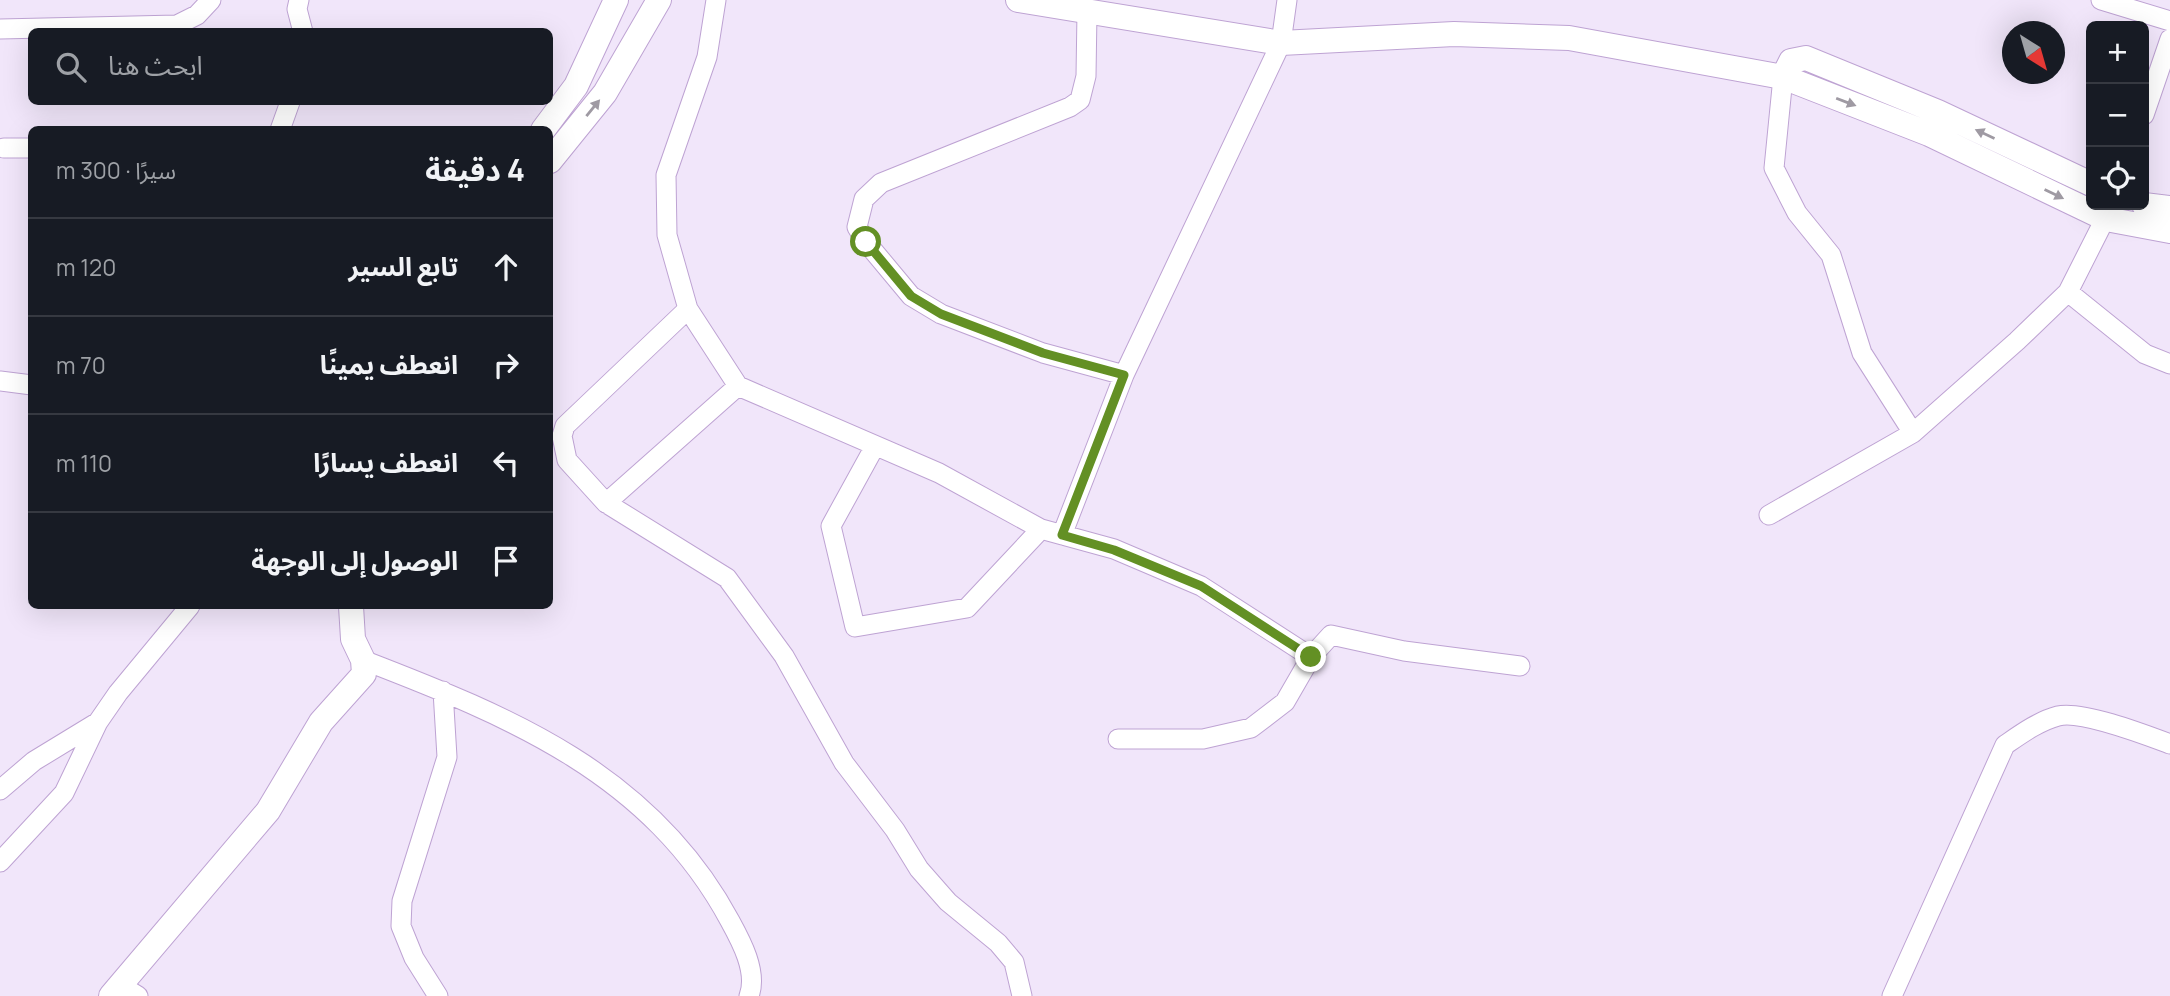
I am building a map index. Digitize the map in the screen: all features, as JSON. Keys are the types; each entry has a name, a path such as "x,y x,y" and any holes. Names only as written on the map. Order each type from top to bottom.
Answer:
{"main road":[{"path":"546,126 576,86 616,0"},
{"path":"553,157 605,93 659,0"},
{"path":"1018,0 1282,39 1454,34 1569,38 1783,77 1929,134 2109,212 2170,231"},
{"path":"1112,0 1282,39"},
{"path":"1783,77 1791,61 1806,58 1938,112 2086,182"},
{"path":"2149,206 2170,208"},
{"path":"123,992 268,811 321,722 364,674 363,660 352,639 351,609"}],"street":[{"path":"44,28 177,25 197,15 211,0"},
{"path":"299,0 297,9 302,28"},
{"path":"716,0 707,57 666,175 667,235 688,309 738,386 939,473 1041,528 1114,550 1201,586 1311,657"},
{"path":"1062,535 1124,375 1282,39 1286,0"},
{"path":"2101,0 2170,21"},
{"path":"1087,12 1086,76 1080,100 1070,107 881,183 864,200 857,228 911,296 941,314 1043,353 1124,375"},
{"path":"0,29 28,28"},
{"path":"2149,100 2170,39"},
{"path":"1783,77 1774,168 1797,212 1830,255 1862,353 1913,433"},
{"path":"281,126 289,105"},
{"path":"4,148 28,148"},
{"path":"1769,515 1913,433 2068,292 2109,212"},
{"path":"2068,292 2145,354 2170,364"},
{"path":"688,309 565,426 562,436 567,460 606,503 727,578 737,588 784,656 844,764 895,830 919,869 948,902 998,943 1014,961 1023,996"},
{"path":"0,382 28,385"},
{"path":"606,503 738,386"},
{"path":"875,446 831,526 855,627 967,608 1041,528"},
{"path":"0,862 64,793 98,722 118,693 188,609"},
{"path":"1118,739 1203,739 1251,728 1285,702 1311,657 1331,635 1404,651 1520,666"},
{"path":"363,660 500,716 615,783 673,836 720,902 746,950 752,990 749,996"},
{"path":"438,996 414,958 401,926 402,901 447,757 443,691"},
{"path":"1892,996 2005,745 2042,722 2061,715 2113,724 2170,744"},
{"path":"0,790 34,761 98,722"}],"route":[{"path":"866,242 911,296 941,314 1043,353 1124,375 1062,535 1114,550 1201,586 1311,657"}]}
